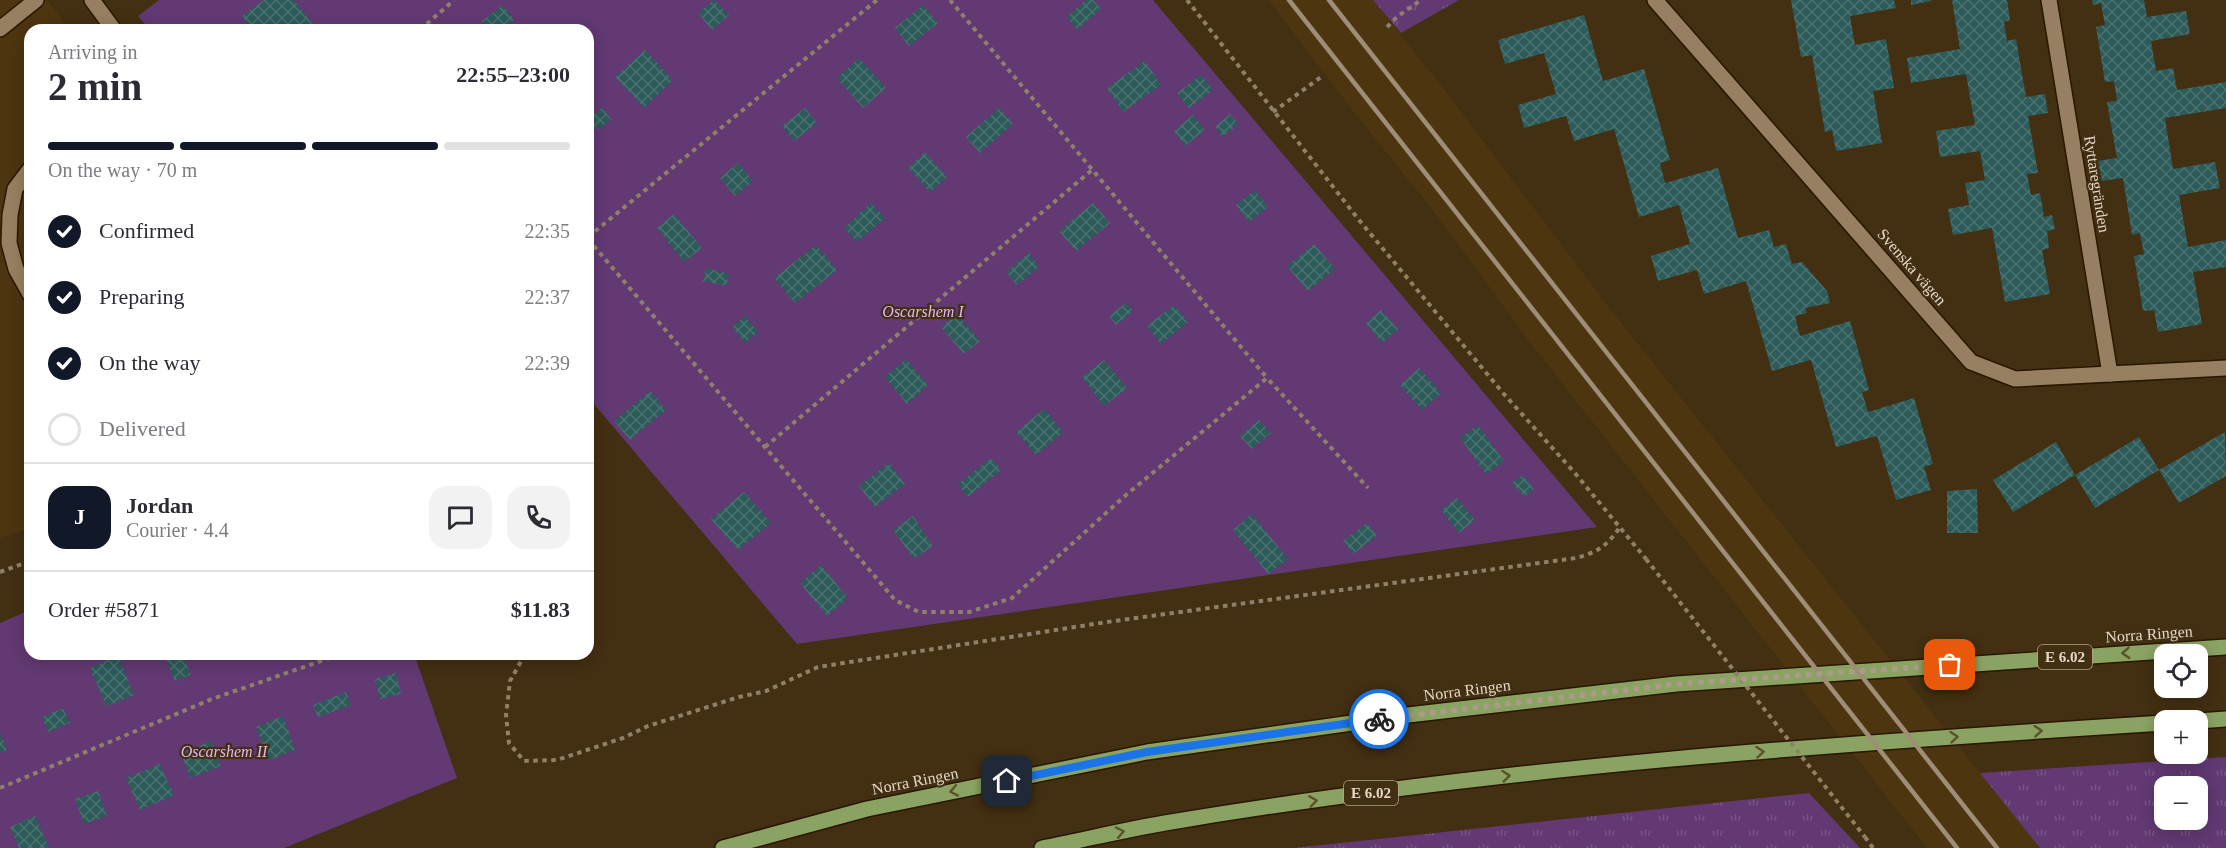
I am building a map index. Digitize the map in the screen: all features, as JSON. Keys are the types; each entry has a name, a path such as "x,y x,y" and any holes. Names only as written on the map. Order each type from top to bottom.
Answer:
{"main road":[{"name":"Norra Ringen","path":"723,848 867,809 1147,752 1408,715 1676,684 2226,647"},
{"path":"2208,720 2226,719"},
{"name":"E 6.02","path":"1042,848 1163,823 1450,782 1702,757 1980,734 2154,724"}],"street":[{"path":"0,29 36,0"},
{"path":"92,0 110,24"},
{"name":"Svenska vägen","path":"1655,0 1971,362 2015,379 2226,368"},
{"name":"Ryttaregränden","path":"2049,0 2110,374"},
{"path":"24,177 15,189 10,215 9,243 16,269 24,283"}],"path":[{"path":"427,24 454,0"},
{"path":"594,233 877,0"},
{"path":"950,0 1267,378 1368,488"},
{"path":"1187,0 1359,220 1503,393 1646,559 1873,848"},
{"path":"1387,27 1398,16 1422,0"},
{"path":"1273,112 1321,77"},
{"path":"765,447 1092,170"},
{"path":"594,245 895,600 919,612 969,612 1012,598 1126,495 1267,378"},
{"path":"522,660 510,681 506,715 509,743 524,761 557,760 623,738 648,726 739,697 766,691 818,667 1119,620 1576,558 1595,553 1612,539 1620,527"},
{"path":"0,572 24,563"},
{"path":"0,788 212,699 324,660"}],"shaded area":[{"path":"0,0 47,0 65,24 24,24 24,530 0,538"},
{"path":"1269,0 1373,0 1448,94 1607,305 2040,848 1927,848 1532,345 1431,208 1356,115"}],"green space":[{"name":"Oscarshem I","path":"159,0 1153,0 1597,527 797,644 594,404 594,24 145,24 138,16"},
{"path":"1373,0 1459,0 1401,33"},
{"name":"Oscarshem II","path":"24,613 24,660 416,660 457,778 284,848 0,848 0,623"},
{"path":"2226,757 2226,848 2040,848 1980,773 2154,762 2154,764 2208,764 2208,758"},
{"path":"1809,793 1860,848 1294,848"}],"building":[{"path":"264,0 294,0 312,23 248,24 242,16"},
{"path":"714,0 729,15 712,30 698,13"},
{"path":"1086,0 1093,0 1101,9 1077,30 1067,17"},
{"path":"1791,0 1894,0 1896,8 1850,16 1855,45 1886,39 1894,88 1873,91 1882,143 1836,151 1832,130 1825,132 1812,55 1801,57"},
{"path":"1911,0 1931,0 1931,1 1911,5"},
{"path":"1952,0 2007,0 2010,20 2004,22 2007,41 2016,39 2026,97 2045,94 2048,113 2028,116 2038,173 2027,174 2031,195 2040,193 2044,217 2052,215 2055,229 2047,231 2049,248 2042,250 2050,294 2005,302 1992,228 1953,235 1948,209 1969,205 1965,183 1985,180 1980,151 1940,157 1936,131 1975,125 1966,74 1911,83 1907,58 1960,49"},
{"path":"2092,0 2144,0 2147,17 2186,11 2190,34 2151,41 2156,71 2173,68 2177,90 2226,82 2226,108 2165,118 2173,169 2215,162 2220,188 2179,195 2188,247 2226,240 2226,267 2193,272 2202,324 2158,332 2154,310 2143,311 2134,256 2144,254 2140,233 2132,235 2123,178 2102,181 2098,161 2117,158 2107,102 2117,101 2114,81 2105,82 2096,27 2105,25 2101,3 2093,5"},
{"path":"503,5 514,20 509,24 484,24 482,21"},
{"path":"923,5 938,23 909,46 895,28"},
{"path":"1584,15 1603,81 1644,69 1670,160 1660,163 1665,183 1718,168 1738,238 1769,230 1774,247 1786,244 1792,264 1802,262 1827,291 1830,303 1805,308 1807,313 1795,316 1800,336 1850,321 1869,390 1862,392 1868,412 1914,398 1933,464 1924,467 1931,490 1896,500 1877,436 1836,447 1811,360 1772,371 1746,281 1704,294 1697,270 1658,281 1651,256 1690,244 1679,205 1639,217 1614,129 1574,141 1566,116 1524,128 1518,105 1556,94 1544,53 1505,64 1498,40"},
{"path":"645,50 673,80 644,108 615,77"},
{"path":"859,58 886,88 863,108 837,78"},
{"path":"1145,61 1161,85 1123,112 1107,88"},
{"path":"1201,75 1213,90 1189,108 1177,93"},
{"path":"602,108 611,119 598,130 594,125 594,115"},
{"path":"805,108 817,123 794,141 782,126"},
{"path":"999,108 1013,124 980,153 966,137"},
{"path":"1230,114 1238,124 1223,137 1215,127"},
{"path":"1193,115 1205,130 1185,146 1174,131"},
{"path":"925,152 947,177 930,192 908,168"},
{"path":"738,163 753,181 735,196 720,178"},
{"path":"1255,190 1268,207 1249,222 1236,205"},
{"path":"871,203 885,218 857,242 844,228"},
{"path":"1093,203 1110,223 1076,251 1059,231"},
{"path":"674,214 702,248 684,262 657,228"},
{"path":"1314,244 1335,269 1308,291 1287,266"},
{"path":"816,245 837,270 795,303 774,278"},
{"path":"1029,253 1039,267 1017,285 1006,272"},
{"path":"706,268 729,274 726,286 703,281"},
{"path":"1126,303 1133,311 1116,325 1109,316"},
{"path":"1174,305 1188,322 1161,344 1147,326"},
{"path":"1381,310 1398,329 1382,343 1366,323"},
{"path":"957,314 980,341 964,354 941,327"},
{"path":"745,316 758,332 745,343 732,327"},
{"path":"906,359 928,385 907,404 885,377"},
{"path":"1104,360 1127,388 1104,406 1082,377"},
{"path":"1419,368 1441,393 1422,410 1400,385"},
{"path":"650,391 666,410 630,440 614,421"},
{"path":"1044,409 1063,432 1036,455 1016,432"},
{"path":"1259,420 1271,433 1252,449 1240,436"},
{"path":"1478,425 1504,461 1486,474 1460,438"},
{"path":"2225,432 2226,476 2179,503 2159,470"},
{"path":"2139,437 2159,470 2095,508 2075,475"},
{"path":"2056,442 2075,475 2013,512 1993,480"},
{"path":"991,458 1001,470 968,497 958,484"},
{"path":"889,463 905,484 875,507 859,486"},
{"path":"1523,475 1534,489 1524,497 1512,483"},
{"path":"1977,489 1978,533 1947,533 1947,491"},
{"path":"744,492 771,523 738,550 711,519"},
{"path":"1457,498 1475,520 1459,533 1441,510"},
{"path":"1252,514 1288,559 1268,574 1233,530"},
{"path":"913,516 933,546 914,559 893,530"},
{"path":"1367,523 1377,536 1353,554 1343,541"},
{"path":"821,565 848,598 827,616 800,583"},
{"path":"109,660 120,660 134,695 106,706 90,668"},
{"path":"166,660 185,660 191,675 175,681"},
{"path":"396,673 401,694 380,699 375,679"},
{"path":"346,692 351,705 318,717 313,705"},
{"path":"63,708 70,723 48,732 42,717"},
{"path":"283,716 295,750 269,760 256,727"},
{"path":"0,733 7,750 0,753"},
{"path":"211,741 221,766 190,778 181,753"},
{"path":"160,764 174,795 140,810 126,778"},
{"path":"98,791 107,816 84,824 75,799"},
{"path":"35,816 49,848 19,848 10,827"}],"railway":[{"path":"1289,0 1957,848"},
{"path":"1329,0 1997,848"}],"way so far":[{"path":"1379,719 1676,684 1950,665"}],"route":[{"path":"1007,781 1147,752 1379,719"}]}
